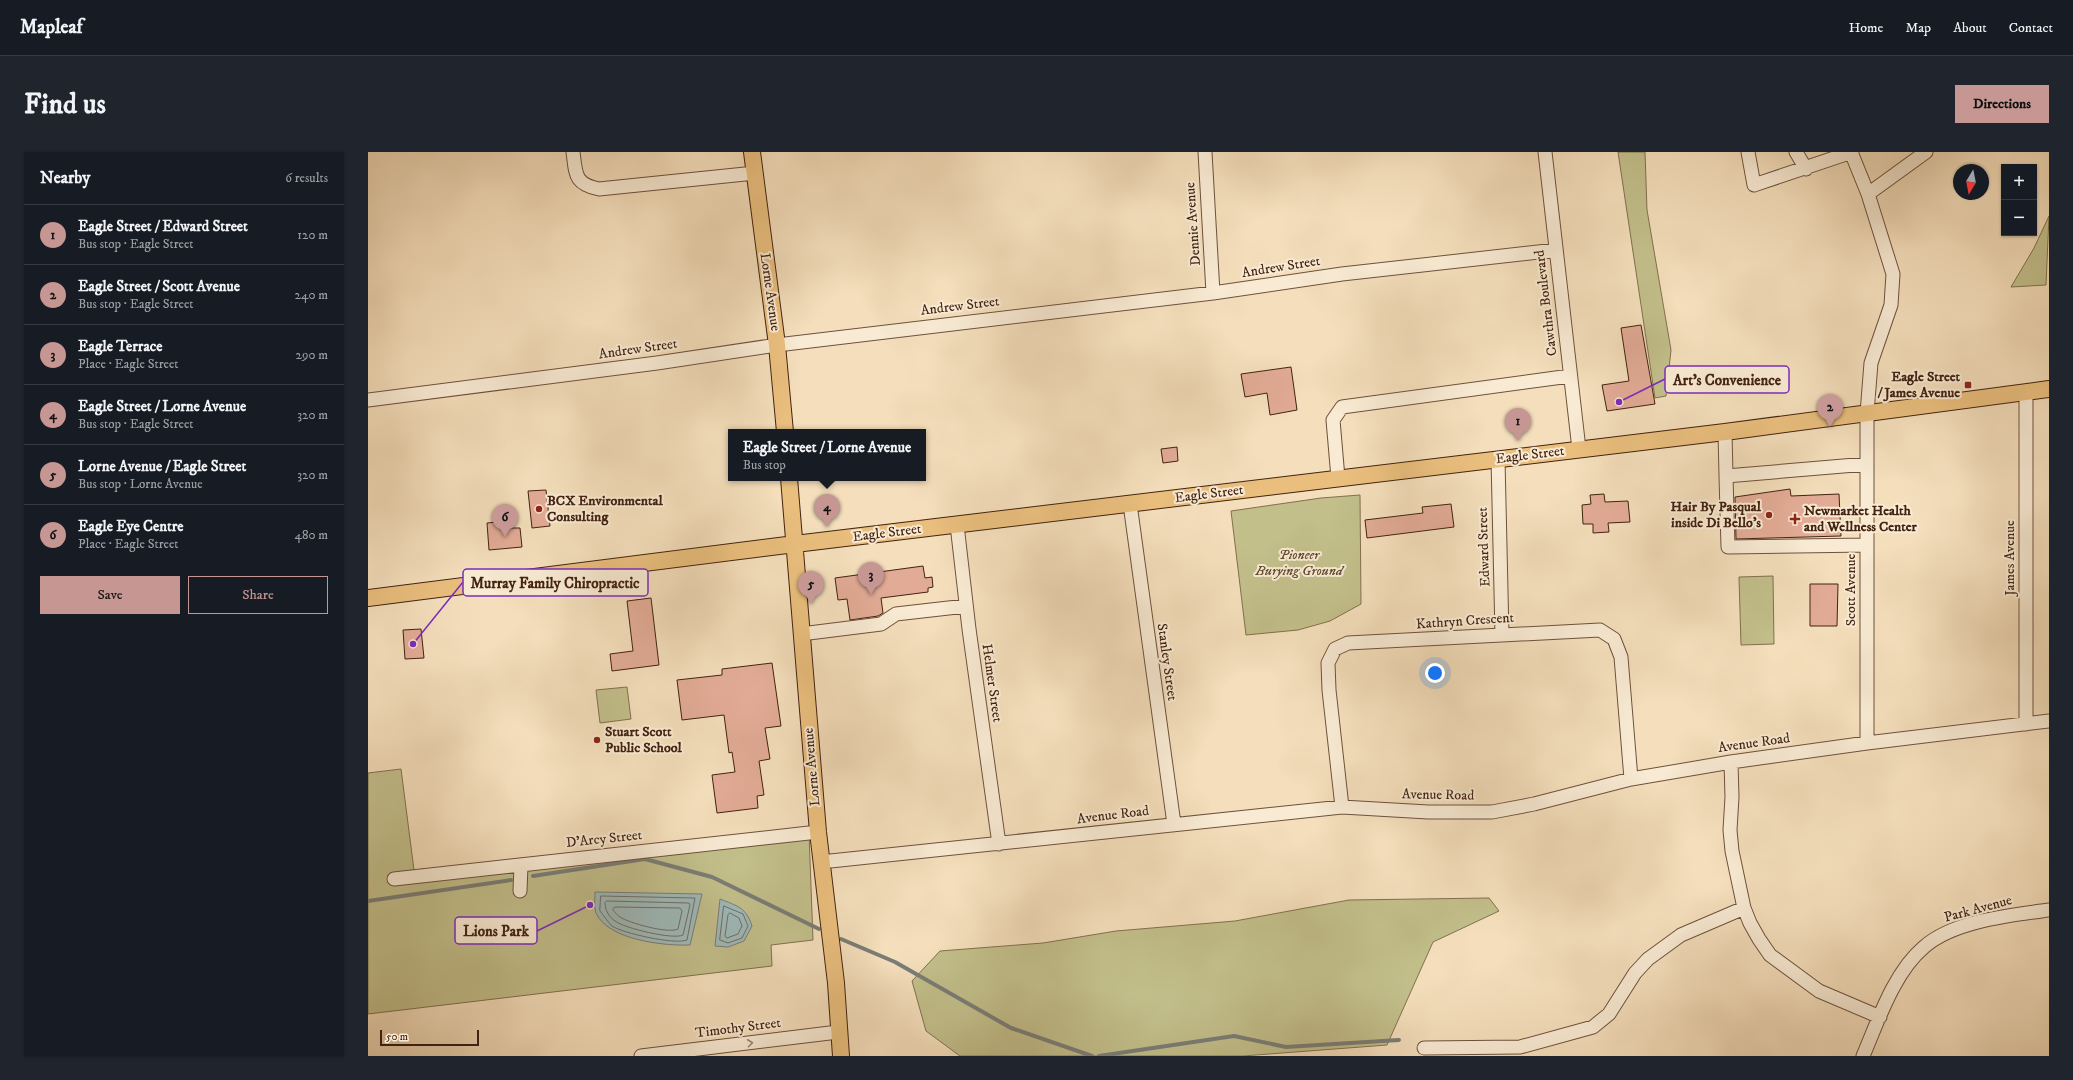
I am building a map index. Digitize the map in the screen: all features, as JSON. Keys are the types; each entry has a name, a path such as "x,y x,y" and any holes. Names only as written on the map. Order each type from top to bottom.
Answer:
{"main road":[{"name":"Lorne Avenue","path":"752,152 777,345 785,429"},
{"name":"Eagle Street","path":"368,598 795,544 1725,432 2049,390"},
{"name":"Lorne Avenue","path":"789,481 818,832 836,983 838,1032 841,1056"}],"street":[{"path":"573,152 577,177 582,184 599,189 755,173"},
{"name":"Dennie Avenue","path":"1204,152 1213,294"},
{"name":"Cawthra Boulevard","path":"1545,152 1579,449"},
{"path":"1748,152 1754,185 1806,169 1852,152"},
{"path":"1796,152 1806,169"},
{"name":"Scott Avenue","path":"1852,152 1868,194 1893,274 1891,305 1871,363 1867,413 1867,743"},
{"path":"1868,194 1926,152"},
{"name":"Andrew Street","path":"368,400 657,363 777,345 1213,294 1342,274 1556,250"},
{"path":"1338,478 1333,420 1342,407 1570,376"},
{"name":"James Avenue","path":"2026,392 2026,724"},
{"path":"1725,432 1728,547 1867,545"},
{"name":"Edward Street","path":"1498,459 1502,635"},
{"path":"1726,476 1867,464"},
{"name":"Stanley Street","path":"1130,504 1174,824"},
{"name":"Helmer Street","path":"957,525 966,606 999,844"},
{"path":"802,634 878,625 896,614 966,606"},
{"name":"Kathryn Crescent","path":"1342,807 1329,690 1328,664 1335,649 1348,643 1600,630 1614,639 1621,657 1631,779"},
{"name":"Avenue Road","path":"821,862 1342,807 1404,811 1492,812 1534,804 1631,779 1731,762 1867,743 2049,721"},
{"path":"1731,762 1732,797 1730,830 1732,851 1744,908 1750,923 1762,944 1770,955 1785,968 1819,990 1880,1017"},
{"name":"D'Arcy Street","path":"394,879 818,832"},
{"path":"520,891 521,865"},
{"path":"1424,1048 1520,1047 1593,1027 1609,1014 1635,973 1648,959 1681,936 1744,908"},
{"name":"Park Avenue","path":"1864,1056 1880,1017 1900,976 1911,960 1924,947 1938,937 1968,925 2049,910"},
{"name":"Timothy Street","path":"641,1056 838,1032"}],"green space":[{"path":"1618,152 1645,152 1647,210 1671,350 1666,396 1655,398"},
{"path":"2049,216 2046,285 2011,287 2034,248"},
{"name":"Pioneer Burying Ground","path":"1360,495 1361,604 1330,621 1298,630 1246,635 1231,511 1321,498"},
{"path":"1773,576 1774,644 1741,645 1739,577"},
{"path":"627,687 631,719 600,723 596,690"},
{"path":"401,769 414,870 809,833 813,940 771,945 772,966 368,1014 368,773"},
{"path":"1489,898 1499,911 1433,942 1387,1045 1243,1056 960,1056 926,1031 912,981 940,951 1043,943 1116,931 1235,921 1349,900"}],"water":[{"path":"595,892 702,894 690,945 666,944 638,940 612,930 602,922 596,913"},
{"path":"720,899 744,911 752,926 744,941 728,947 715,946"}],"building":[{"path":"1641,325 1655,404 1607,411 1602,385 1629,381 1621,328"},
{"path":"1291,367 1297,410 1270,415 1267,393 1245,397 1241,374"},
{"path":"1177,447 1178,461 1163,463 1161,449"},
{"path":"1790,489 1791,496 1839,494 1841,536 1736,539 1735,497"},
{"name":"BCX Environmental Consulting","path":"546,490 550,526 532,528 528,491"},
{"path":"1604,494 1605,502 1628,501 1630,522 1608,523 1609,532 1593,533 1593,524 1583,524 1582,505 1591,504 1590,495"},
{"path":"1451,504 1454,527 1367,538 1365,520 1423,513 1422,507"},
{"path":"507,521 507,528 520,528 522,547 489,550 487,523"},
{"path":"923,566 925,578 932,577 933,587 928,588 928,592 881,598 883,613 878,616 850,620 847,599 838,600 835,578"},
{"path":"1810,584 1838,584 1837,626 1810,626"},
{"path":"651,598 659,665 612,671 610,654 633,651 627,601"},
{"path":"421,629 424,658 405,659 403,630"},
{"path":"772,663 781,726 765,728 770,759 759,761 764,795 757,796 758,808 717,813 712,775 735,772 732,752 729,753 724,715 682,720 677,680 722,675 722,669"}],"waterway":[{"path":"533,876 645,859 712,877 819,929"},
{"path":"368,901 511,880"},
{"path":"841,939 895,962 1011,1028 1092,1056"},
{"path":"1099,1056 1234,1036 1286,1047 1399,1040"}],"place":[{"name":"Eagle Street / James Avenue","path":"1968,385"},
{"name":"Art's Convenience","path":"1619,402"},
{"name":"Eagle Street / Scott Avenue","path":"1830,427"},
{"name":"Eagle Street / Edward Street","path":"1518,441"},
{"name":"BCX Environmental Consulting","path":"539,509"},
{"name":"Hair By Pasqual inside Di Bello's","path":"1769,515"},
{"name":"Newmarket Health and Wellness Center","path":"1795,519"},
{"name":"Eagle Street / Lorne Avenue","path":"827,527"},
{"name":"Eagle Eye Centre","path":"505,537"},
{"name":"Eagle Terrace","path":"871,595"},
{"name":"Lorne Avenue / Eagle Street","path":"811,604"},
{"name":"Murray Family Chiropractic","path":"413,644"},
{"name":"Stuart Scott Public School","path":"597,740"},
{"name":"Lions Park","path":"590,905"}]}
